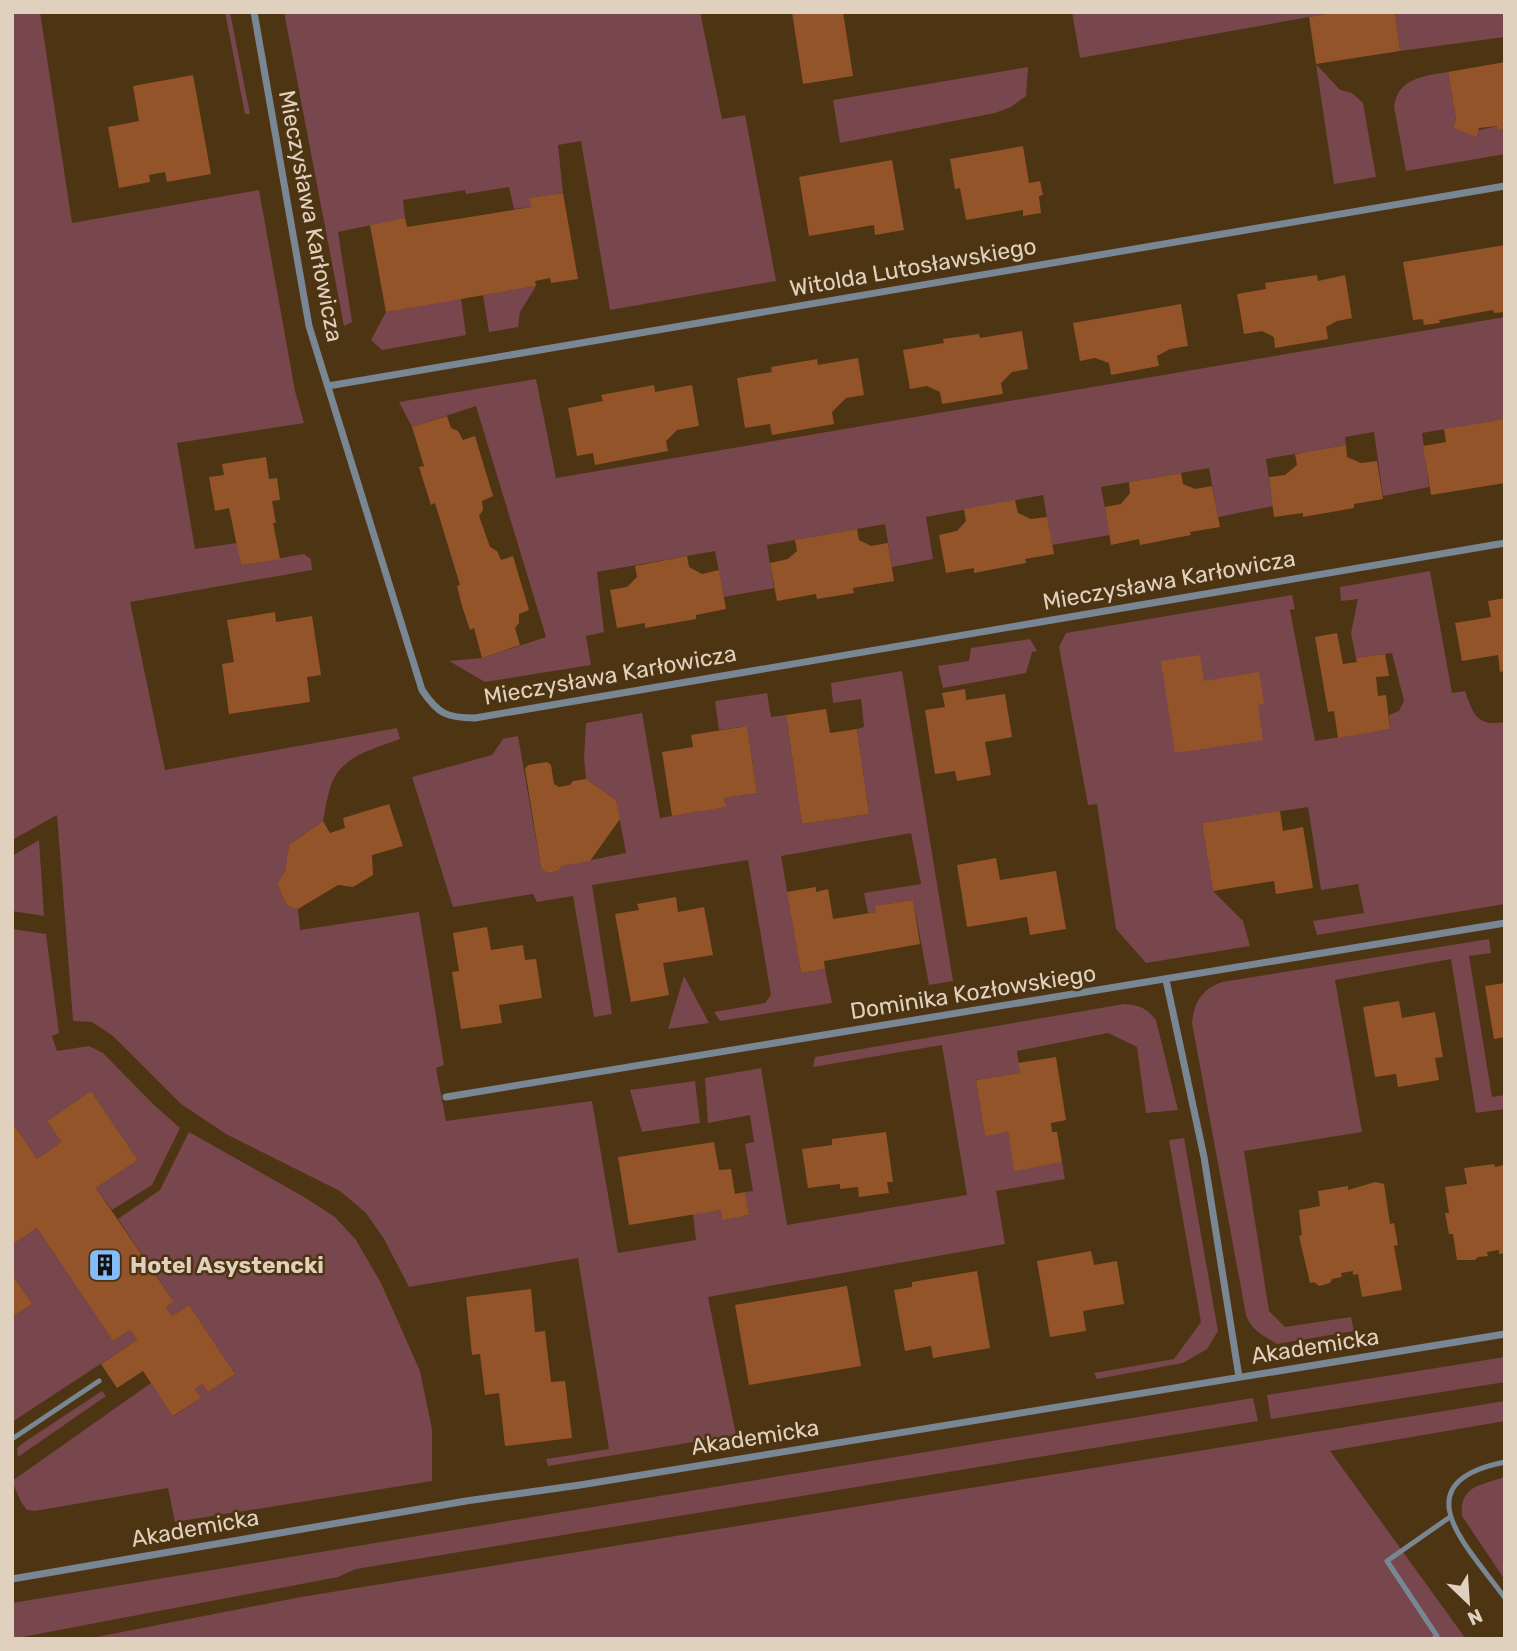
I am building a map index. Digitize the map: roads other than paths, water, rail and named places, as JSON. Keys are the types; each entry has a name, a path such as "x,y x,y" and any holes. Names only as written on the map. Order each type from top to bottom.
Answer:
{"street":[{"name":"Mieczysława Karłowicza","path":"254,12 309,326 422,690 433,706 452,718 475,718 1505,542"},
{"name":"Witolda Lutosławskiego","path":"328,386 1505,186"},
{"name":"Dominika Kozłowskiego","path":"446,1097 1505,923"},
{"path":"1166,980 1203,1157 1239,1377"},
{"name":"Akademicka","path":"13,1578 466,1501 580,1485 1505,1334"}],"lane":[{"path":"12,1439 99,1381"},
{"path":"1505,1462 1482,1469 1453,1486 1448,1497 1450,1517 1459,1534 1505,1598"},
{"path":"1433,1639 1437,1636 1387,1561 1450,1517"}],"place":[{"name":"Hotel Asystencki","path":"105,1265"}]}
